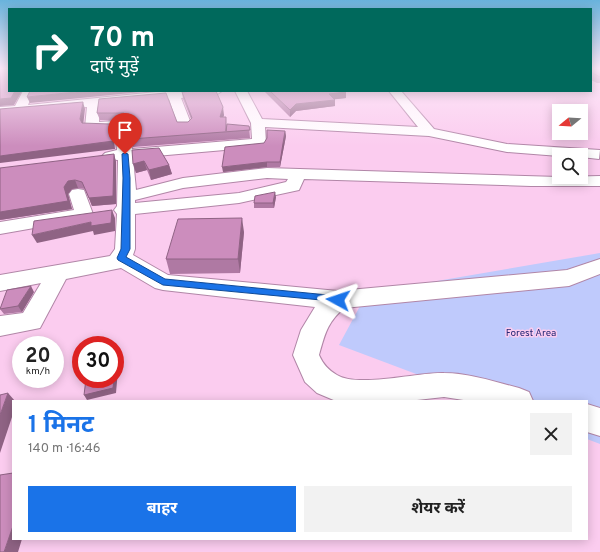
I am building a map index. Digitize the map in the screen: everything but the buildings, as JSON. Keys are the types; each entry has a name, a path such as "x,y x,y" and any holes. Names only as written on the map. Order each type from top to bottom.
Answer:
{"street":[{"path":"19,110 27,95"},
{"path":"0,111 94,103 159,95"},
{"path":"174,95 185,126"},
{"path":"97,158 125,154 259,143 258,123 243,95"},
{"path":"397,95 429,132"},
{"path":"0,283 107,265 121,258 125,249 126,203 125,154 120,125 91,126 94,103"},
{"path":"258,123 429,132 507,148 600,154"},
{"path":"600,154 595,154 590,158 592,165 600,175"},
{"path":"0,228 95,213 126,203 239,198 293,186 298,174 600,181"},
{"path":"78,194 95,213"},
{"path":"121,258 163,282 338,300 569,278 600,266"},
{"path":"0,326 31,321 58,273"},
{"path":"338,300 326,310 316,322 306,355 315,374 330,387 357,393 389,392 444,385 467,388 515,400"},
{"path":"588,418 600,422"}],"green space":[{"name":"Forest Area","path":"600,253 600,444 588,439 588,400 485,400 339,345 367,293"}],"route":[{"path":"125,154 127,178 125,249 121,258 163,282 266,294 338,300"}]}
